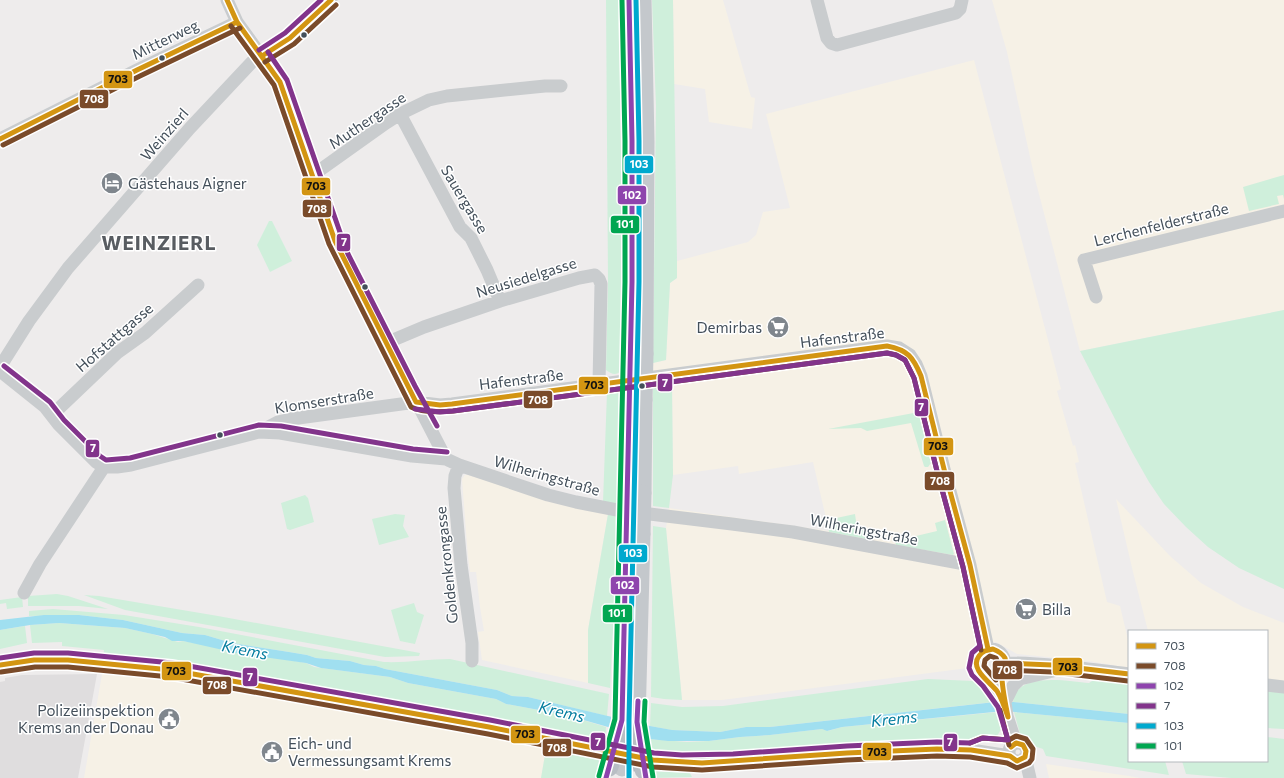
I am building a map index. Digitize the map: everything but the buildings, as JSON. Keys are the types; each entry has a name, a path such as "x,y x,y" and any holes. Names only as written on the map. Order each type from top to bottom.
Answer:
{"highway":[{"path":"628,772 629,721"},
{"path":"628,772 629,721"}],"main road":[{"path":"628,0 638,355"},
{"path":"629,721 638,355 646,141 643,0"}],"street":[{"path":"227,0 237,22 280,82 335,241 342,257 446,459"},
{"name":"Weinzierl","path":"0,367 29,321 74,261 190,128 252,62 273,51 300,29 331,0"},
{"path":"816,0 827,38 831,43 837,45 956,13 960,9 962,0"},
{"name":"Mitterweg","path":"0,139 137,70 237,22"},
{"name":"Muthergasse","path":"312,176 400,114 429,100 447,96 545,86 561,86"},
{"name":"Sauergasse","path":"400,114 460,227 471,238 500,301"},
{"name":"Lerchenfelderstraße","path":"1096,297 1084,260 1284,211"},
{"name":"Neusiedelgasse","path":"386,343 424,327 500,301 595,275 601,284 599,384"},
{"name":"Hofstattgasse","path":"52,415 117,353 144,333 198,284"},
{"name":"Hafenstraße","path":"416,402 440,405 811,357 876,347 887,346 899,348 910,355 921,376 970,565 988,649"},
{"path":"0,371 45,407 59,425 96,462 104,467 40,564 24,593"},
{"name":"Klomserstraße","path":"104,467 131,465 259,432 274,424 291,419 416,402"},
{"name":"Wilheringstraße","path":"259,432 280,433 412,456 446,459 459,465 548,495 617,510 793,532 970,565"},
{"name":"Goldenkrongasse","path":"459,465 455,476 454,488 461,565 472,643 472,661"},
{"path":"1004,704 978,671 976,661 978,656 988,649 1000,652 1004,657 1004,704 1023,778"},
{"path":"0,665 34,660 68,660 171,670 482,726 653,760 675,762 702,763 862,752 937,749 971,750 983,745 1016,750"},
{"path":"985,679 997,678 1004,672 1031,663 1128,674"},
{"path":"1004,704 1012,686 1025,677 1038,676 1072,667"},
{"path":"1268,685 1284,687"},
{"path":"1016,750 1030,778"}],"shaded area":[{"path":"673,0 723,0 751,97 755,98 752,129 709,122 705,89 674,84"},
{"path":"992,0 1284,0 1284,310 1080,351 1034,175 1007,52"},
{"path":"974,60 1061,389 1057,391 1073,446 1075,445 1079,462 1075,463 1107,602 1120,606 1128,640 1128,668 1089,661 1017,654 996,642 985,642 977,646 971,653 968,661 968,668 722,700 682,700 666,528 669,508 829,531 813,462 739,474 738,466 673,475 672,384 653,388 653,363 666,360 670,283 677,278 677,261 748,242 756,235 763,212 790,208 766,114"},
{"path":"465,475 608,514 588,630 588,683 482,660 478,632 484,631 476,572 470,572 468,557 462,479"},
{"path":"1116,499 1170,556 1201,583 1243,607 1284,623 1284,681 1268,680 1268,630 1148,630"},
{"path":"103,658 605,744 602,761 546,749 541,778 84,778 102,674"},
{"path":"97,674 78,778 0,778 0,682 5,681 5,678 22,675"},
{"path":"1046,764 1129,776 1140,778 1049,778"}],"green space":[{"path":"606,0 619,0 622,232 621,371 615,374 606,370 608,282"},
{"path":"652,0 673,0 677,261 677,278 670,283 666,360 653,363 656,106"},
{"path":"1284,175 1284,199 1283,195 1277,196 1279,204 1249,211 1243,187"},
{"path":"269,221 272,221 292,261 270,272 257,245"},
{"path":"1284,310 1284,589 1239,568 1208,547 1164,504 1149,482 1132,452 1080,351"},
{"path":"672,384 673,475 669,508 653,506 653,388"},
{"path":"620,391 618,504 603,502 607,392"},
{"path":"919,412 931,463 928,467 924,466 911,423 867,431 861,428 828,429"},
{"path":"305,495 308,498 314,522 290,530 287,529 281,503"},
{"path":"395,514 405,515 403,526 409,537 379,545 372,519"},
{"path":"608,514 618,516 610,688 588,683 588,630"},
{"path":"855,514 857,528 874,531 874,535 871,540 829,532 827,520"},
{"path":"945,520 953,555 896,545 895,541 937,531 935,523"},
{"path":"653,526 666,528 682,700 651,697"},
{"path":"57,594 108,609 79,606 28,606 28,596"},
{"path":"84,595 99,596 218,616 420,653 419,656 385,657 125,610"},
{"path":"22,597 23,607 7,609 6,603 0,604 0,600"},
{"path":"414,603 417,612 424,615 415,644 400,641 391,610"},
{"path":"53,609 124,615 199,627 384,662 450,659 609,694 607,716 528,697 512,696 497,690 376,666 364,665 350,661 316,658 307,655 232,643 205,635 182,633 123,620 79,615 29,616 29,611"},
{"path":"59,623 125,628 178,642 183,641 306,663 314,667 390,677 408,683 496,699 506,704 566,715 606,727 605,744 103,658 104,650 62,646 62,642 32,643 30,625"},
{"path":"25,626 27,643 0,649 0,630"},
{"path":"928,679 973,681 989,694 994,702 770,727 746,727 720,732 671,730 650,726 651,703 682,707 723,706"},
{"path":"1110,679 1128,680 1128,714 1013,702 1016,692 1023,686 1033,682 1057,680 1089,683 1092,681"},
{"path":"1268,691 1284,693 1284,729 1268,728"},
{"path":"998,712 1001,729 994,738 989,741 862,745 833,748 821,747 757,753 714,755 651,751 650,739 687,742 709,741 822,729 828,731 842,727"},
{"path":"1014,712 1128,723 1128,762 1165,762 1169,775 1046,756 1043,749 1022,741"},
{"path":"1268,737 1284,739 1284,778 1231,778 1186,774 1182,762 1268,762"},
{"path":"546,749 602,761 599,778 541,778"},
{"path":"652,771 690,773 692,777 653,778"}],"water":[{"name":"Krems","path":"44,615 79,615 123,620 182,633 205,635 232,643 307,655 316,658 350,661 364,665 376,666 497,690 512,696 528,697 672,730 720,732 746,727 770,727 1004,701 1128,714 1128,723 1004,711 842,727 827,731 822,729 709,741 668,741 650,739 566,715 506,704 496,699 408,683 390,677 321,668 306,663 241,654 183,641 172,641 165,637 125,628 59,623 30,625 0,630 0,620"}],"transit line":[{"name":"703","path":"227,0 237,22 280,82 335,241 416,402 440,405 452,404 887,346 905,352 912,359 921,376 970,565 988,649"},
{"name":"7","path":"259,50 285,33 321,0"},
{"name":"703","path":"262,56 290,38 331,0"},
{"name":"101","path":"599,776 615,719 625,282 625,141 622,0"},
{"name":"102","path":"606,778 622,720 632,282 632,141 629,0"},
{"name":"103","path":"629,778 639,282 639,141 636,0"},
{"name":"708","path":"265,62 294,44 336,5"},
{"name":"703","path":"0,139 137,70 237,22"},
{"name":"708","path":"231,26 274,85 329,244 411,407 426,411 453,411 887,353 896,355 905,360 914,378 963,567 981,650"},
{"name":"708","path":"3,145 140,76 240,28"},
{"name":"7","path":"268,52 287,80 348,254 437,426"},
{"name":"7","path":"0,658 34,653 68,653 172,663 490,720 654,753 682,755 733,754 847,746 937,742 970,743 983,738 1008,740 998,707 983,686 972,675 969,668 972,653 980,646 963,567 914,378 905,360 896,355 887,353 453,411 440,412 415,409"},
{"name":"7","path":"4,366 50,402 64,420 100,456 106,460 130,458 259,425 281,426 413,449 447,452"},
{"name":"703","path":"993,649 1001,653 1005,658 1002,678 1008,717 997,691 982,675 977,666 977,661 980,654 993,649"},
{"name":"708","path":"990,656 996,658 998,663 996,680 984,666 985,660 990,656"},
{"name":"703","path":"0,665 34,660 68,660 171,670 489,727 653,760 702,763 847,753 937,749 971,750 1010,756 1017,761 1025,757 1026,751 1023,745 1016,743 1011,747"},
{"name":"703","path":"1006,663 1052,665 1128,674"},
{"name":"708","path":"1,672 35,667 68,667 170,677 488,734 653,767 702,770 847,760 937,756 970,757 1007,763 1017,768 1029,763 1032,759 1033,749 1026,739 1016,736 1009,740 982,738 970,743"},
{"name":"708","path":"1006,670 1052,672 1128,681"},
{"name":"102","path":"638,701 637,722 646,778"},
{"name":"101","path":"645,701 644,722 653,777"},
{"name":"708","path":"1000,710 1009,745"}],"place":[{"name":"Gästehaus Aigner","path":"112,183"},
{"name":"Demirbas","path":"778,327"},
{"name":"Billa","path":"1026,609"},
{"name":"Polizeiinspektion Krems an der Donau","path":"169,719"},
{"name":"Eich- und Vermessungsamt Krems","path":"272,752"}],"district":[{"name":"WEINZIERL","path":"159,242"}]}
